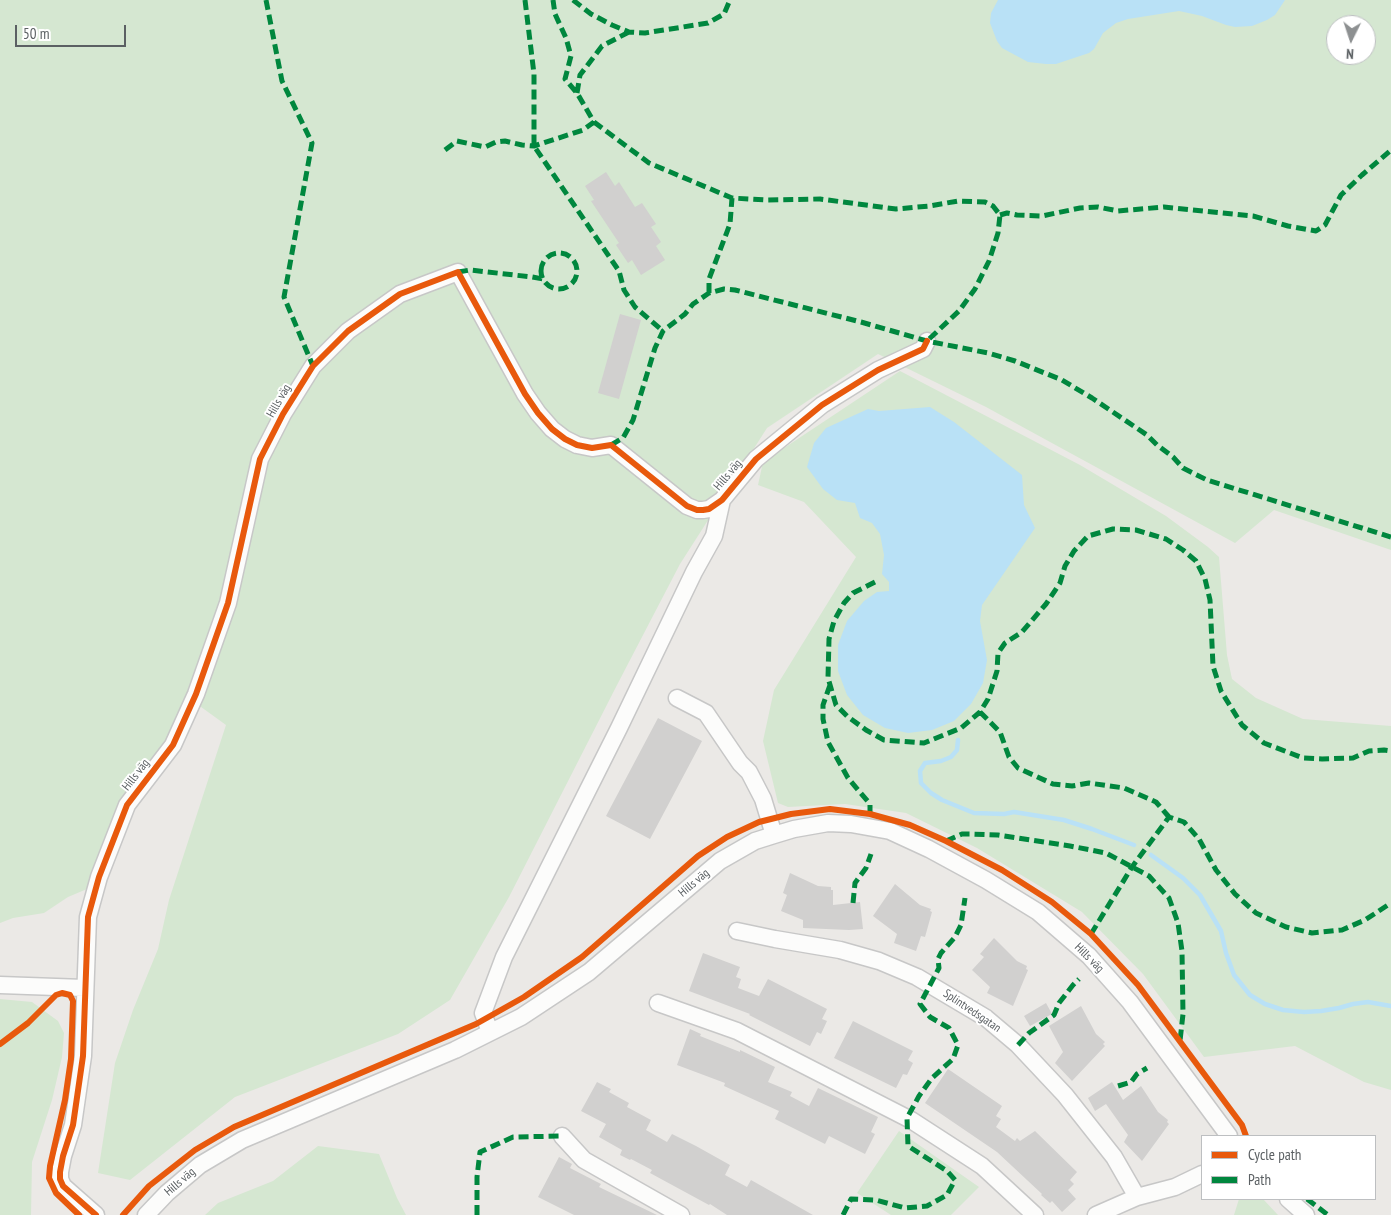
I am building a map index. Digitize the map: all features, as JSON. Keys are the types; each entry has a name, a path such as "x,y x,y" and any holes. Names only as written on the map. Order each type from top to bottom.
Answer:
{"street":[{"name":"Hills väg","path":"96,1215 63,1186 60,1179 63,1156 73,1125 83,1056 88,917 99,876 127,804 174,745 196,694 228,603 260,459 283,414 313,366 348,331 400,294 458,272 525,394 552,429 564,439 577,446 592,448 611,445 687,506 697,510 708,509 722,500 756,459 822,405 878,370 923,349 927,341"},
{"path":"490,1032 483,1012 504,957 615,736 694,572 714,536 722,500"},
{"path":"677,698 706,713 740,763 749,772 763,799 774,835"},
{"name":"Hills väg","path":"146,1215 167,1193 200,1165 242,1140 455,1050 521,1017 589,972 720,861 755,841 794,829 828,823 851,824 890,831 953,862 1038,912 1089,956 1130,1002 1228,1135"},
{"name":"Splintvedsgatan","path":"737,931 840,950 878,961 917,977 986,1018 1018,1045 1066,1095 1114,1157 1137,1197"},
{"path":"0,985 84,988"},
{"path":"658,1003 737,1031 907,1118 982,1166 1030,1214"},
{"path":"562,1136 584,1160 682,1215"},
{"path":"1096,1215 1137,1197 1175,1187 1201,1174"},
{"path":"1289,1200 1306,1215"}],"green space":[{"path":"0,0 1391,0 1391,550 1274,510 1235,543 986,407 878,354 767,428 680,564 509,897 450,1000 398,1034 235,1097 130,1180 98,1173 115,1063 133,1010 158,949 169,900 226,725 190,699 87,889 68,897 44,913 13,918 0,923"},
{"path":"900,371 1080,465 1166,516 1219,557 1227,655 1232,679 1256,698 1303,719 1391,726 1391,1090 1364,1082 1295,1046 1204,1057 1143,974 1082,912 977,848 906,813 845,804 788,807 778,803 763,741 774,690 856,557 804,502 758,485 763,462"},
{"path":"0,999 32,1002 58,1021 64,1033 62,1057 52,1100 32,1162 31,1215 0,1215"},
{"path":"899,1131 979,1187 951,1215 891,1215 857,1193"},
{"path":"318,1146 379,1154 406,1215 205,1215 218,1203 273,1181"},
{"path":"1239,1200 1264,1200 1278,1215 1234,1215"}],"water":[{"path":"998,0 1285,0 1275,15 1252,26 1235,27 1202,16 1179,11 1128,19 1116,23 1103,33 1094,49 1089,53 1056,64 1046,64 1028,62 1002,48 990,23 991,13"},
{"path":"930,407 954,422 1022,475 1024,505 1035,528 982,605 980,621 987,660 983,683 971,704 954,721 932,730 908,733 885,728 863,715 847,695 838,671 838,645 847,621 864,601 877,592 889,591 889,582 882,574 884,555 880,534 872,523 860,518 855,503 837,500 823,489 807,467 814,443 826,428 868,409 879,411"}],"building":[{"path":"606,172 615,186 619,182 635,207 642,203 656,224 651,227 661,242 656,246 665,260 641,275 632,260 628,263 616,245 619,243 591,201 594,200 585,186"},
{"path":"620,314 641,320 619,399 598,393"},
{"path":"658,718 702,741 650,839 606,816"},
{"path":"790,873 818,886 831,887 831,890 833,890 833,905 860,902 863,929 803,928 803,920 781,911 787,895 783,893"},
{"path":"895,884 920,905 931,909 930,911 932,912 925,937 921,936 916,951 894,943 897,934 873,916"},
{"path":"994,938 1017,961 1027,966 1026,969 1028,970 1013,1006 987,993 990,987 972,970 984,957 980,954"},
{"path":"703,953 740,967 736,977 741,979 738,988 759,996 768,979 827,1009 822,1019 827,1021 821,1034 817,1032 810,1046 750,1014 689,991"},
{"path":"1046,1003 1052,1014 1030,1026 1024,1016"},
{"path":"1081,1006 1096,1034 1105,1042 1103,1044 1105,1046 1072,1081 1055,1063 1063,1052 1049,1026"},
{"path":"853,1021 913,1051 908,1060 913,1063 907,1075 903,1074 896,1088 834,1058"},
{"path":"690,1029 701,1034 700,1036 740,1052 740,1050 775,1067 768,1082 792,1092 790,1096 809,1106 818,1088 878,1117 871,1132 875,1134 865,1154 829,1136 825,1144 775,1119 779,1111 724,1086 725,1083 677,1065"},
{"path":"948,1069 1002,1106 996,1116 1001,1119 996,1127 1015,1141 1017,1138 1020,1141 1035,1131 1077,1172 1070,1180 1074,1184 1068,1190 1076,1199 1062,1212 1052,1201 1050,1203 1041,1195 997,1152 925,1103"},
{"path":"597,1082 611,1089 609,1092 629,1103 627,1107 651,1120 646,1130 667,1142 672,1134 696,1146 730,1165 725,1175 747,1187 751,1180 813,1215 727,1215 710,1204 650,1173 652,1170 620,1155 622,1150 599,1137 606,1124 581,1111"},
{"path":"1112,1082 1123,1100 1141,1086 1158,1112 1168,1120 1169,1124 1142,1161 1124,1142 1128,1135 1106,1104 1095,1111 1088,1098"},
{"path":"559,1157 572,1164 570,1168 601,1184 599,1187 657,1215 574,1215 538,1197"}],"waterway":[{"path":"958,740 957,750 951,757 941,761 925,763 920,771 921,783 942,800 974,813 1004,814 1014,812 1064,820 1134,845"},
{"path":"1151,855 1183,878 1200,895 1221,931 1234,975 1250,995 1265,1004 1283,1010 1304,1012 1321,1011 1368,1002 1391,1006"}],"marked path":[{"path":"266,0 282,81 312,143 284,297 313,366"},
{"path":"525,0 534,74 534,146 619,271 624,290 635,307 663,331"},
{"path":"445,150 457,141 485,147 496,142 505,141 534,146 583,130 594,122 577,93 565,79 571,56 566,38 555,14 553,0"},
{"path":"573,0 591,14 612,25 629,32 645,33 708,23 724,14 730,0"},
{"path":"577,93 580,75 602,46 629,32"},
{"path":"594,122 649,163 732,198 766,200 820,199 896,209 958,201 985,202 993,206 1000,215 998,233 989,261 975,289 959,311 927,341"},
{"path":"1000,215 1007,213 1042,216 1080,208 1098,207 1118,211 1164,207 1253,216 1288,226 1316,231 1325,225 1341,195 1391,150"},
{"path":"709,293 709,279 730,224 732,198"},
{"path":"559,253 572,258 577,271 572,284 559,289 546,284 541,271 546,258 559,253"},
{"path":"458,272 470,270 543,279"},
{"path":"611,445 623,438 633,420 655,348 663,331 685,314 693,304 709,293 724,289 735,290 927,341 988,353 1015,361 1062,380 1092,398 1147,435 1183,468 1207,480 1391,537"},
{"path":"875,582 853,593 844,603 834,621 829,639 828,678 836,705 866,730 884,740 924,743 961,728 980,712 988,699 997,671 998,653 1005,643 1022,632 1046,604 1060,583 1065,566 1074,551 1088,536 1113,529 1136,530 1166,539 1196,561 1205,579 1210,600 1213,666 1221,691 1242,725 1264,743 1303,758 1353,758 1369,751 1391,751"},
{"path":"830,685 823,705 823,719 828,742 848,778 870,804 870,814"},
{"path":"980,712 1000,732 1009,757 1018,768 1053,784 1072,786 1089,783 1124,788 1156,802 1169,817"},
{"path":"1091,934 1132,867 1169,817 1184,822 1199,839 1216,870 1235,894 1256,913 1286,927 1312,933 1342,930 1365,920 1391,903"},
{"path":"946,841 962,834 998,835 1070,846 1106,853 1149,876 1169,898 1178,923 1182,951 1183,1014 1180,1041"},
{"path":"853,903 855,883 866,868 871,854"},
{"path":"843,1215 851,1199 876,1200 905,1208 927,1206 947,1195 955,1180 947,1171 908,1146 907,1118 932,1078 953,1059 958,1045 949,1028 930,1017 920,1004 939,968 938,959 941,953 955,937 961,925 965,898"},
{"path":"1018,1045 1029,1033 1054,1015 1059,1003 1079,979"},
{"path":"1118,1086 1131,1082 1137,1074 1147,1068"},
{"path":"477,1215 477,1177 480,1152 513,1137 562,1136"},
{"path":"1308,1200 1328,1215"}],"cycle path":[{"path":"96,1215 63,1186 60,1179 63,1156 73,1125 83,1056 88,917 99,877 127,805 173,745 196,694 228,603 260,459 283,414 313,366 348,331 400,294 458,272 525,394 552,429 577,445 592,448 611,445 687,506 703,510 709,509 722,500 756,459 822,405 878,370 923,349 927,341"},
{"path":"123,1215 149,1186 195,1150 234,1127 476,1024 524,997 582,957 698,856 727,837 759,822 791,814 830,809 870,814 910,825 1002,870 1052,902 1091,934 1138,985 1242,1125 1246,1135"},
{"path":"0,1044 28,1023 56,995 62,993 70,995 73,1001 71,1059 65,1100 49,1178 56,1193 79,1215"}]}
